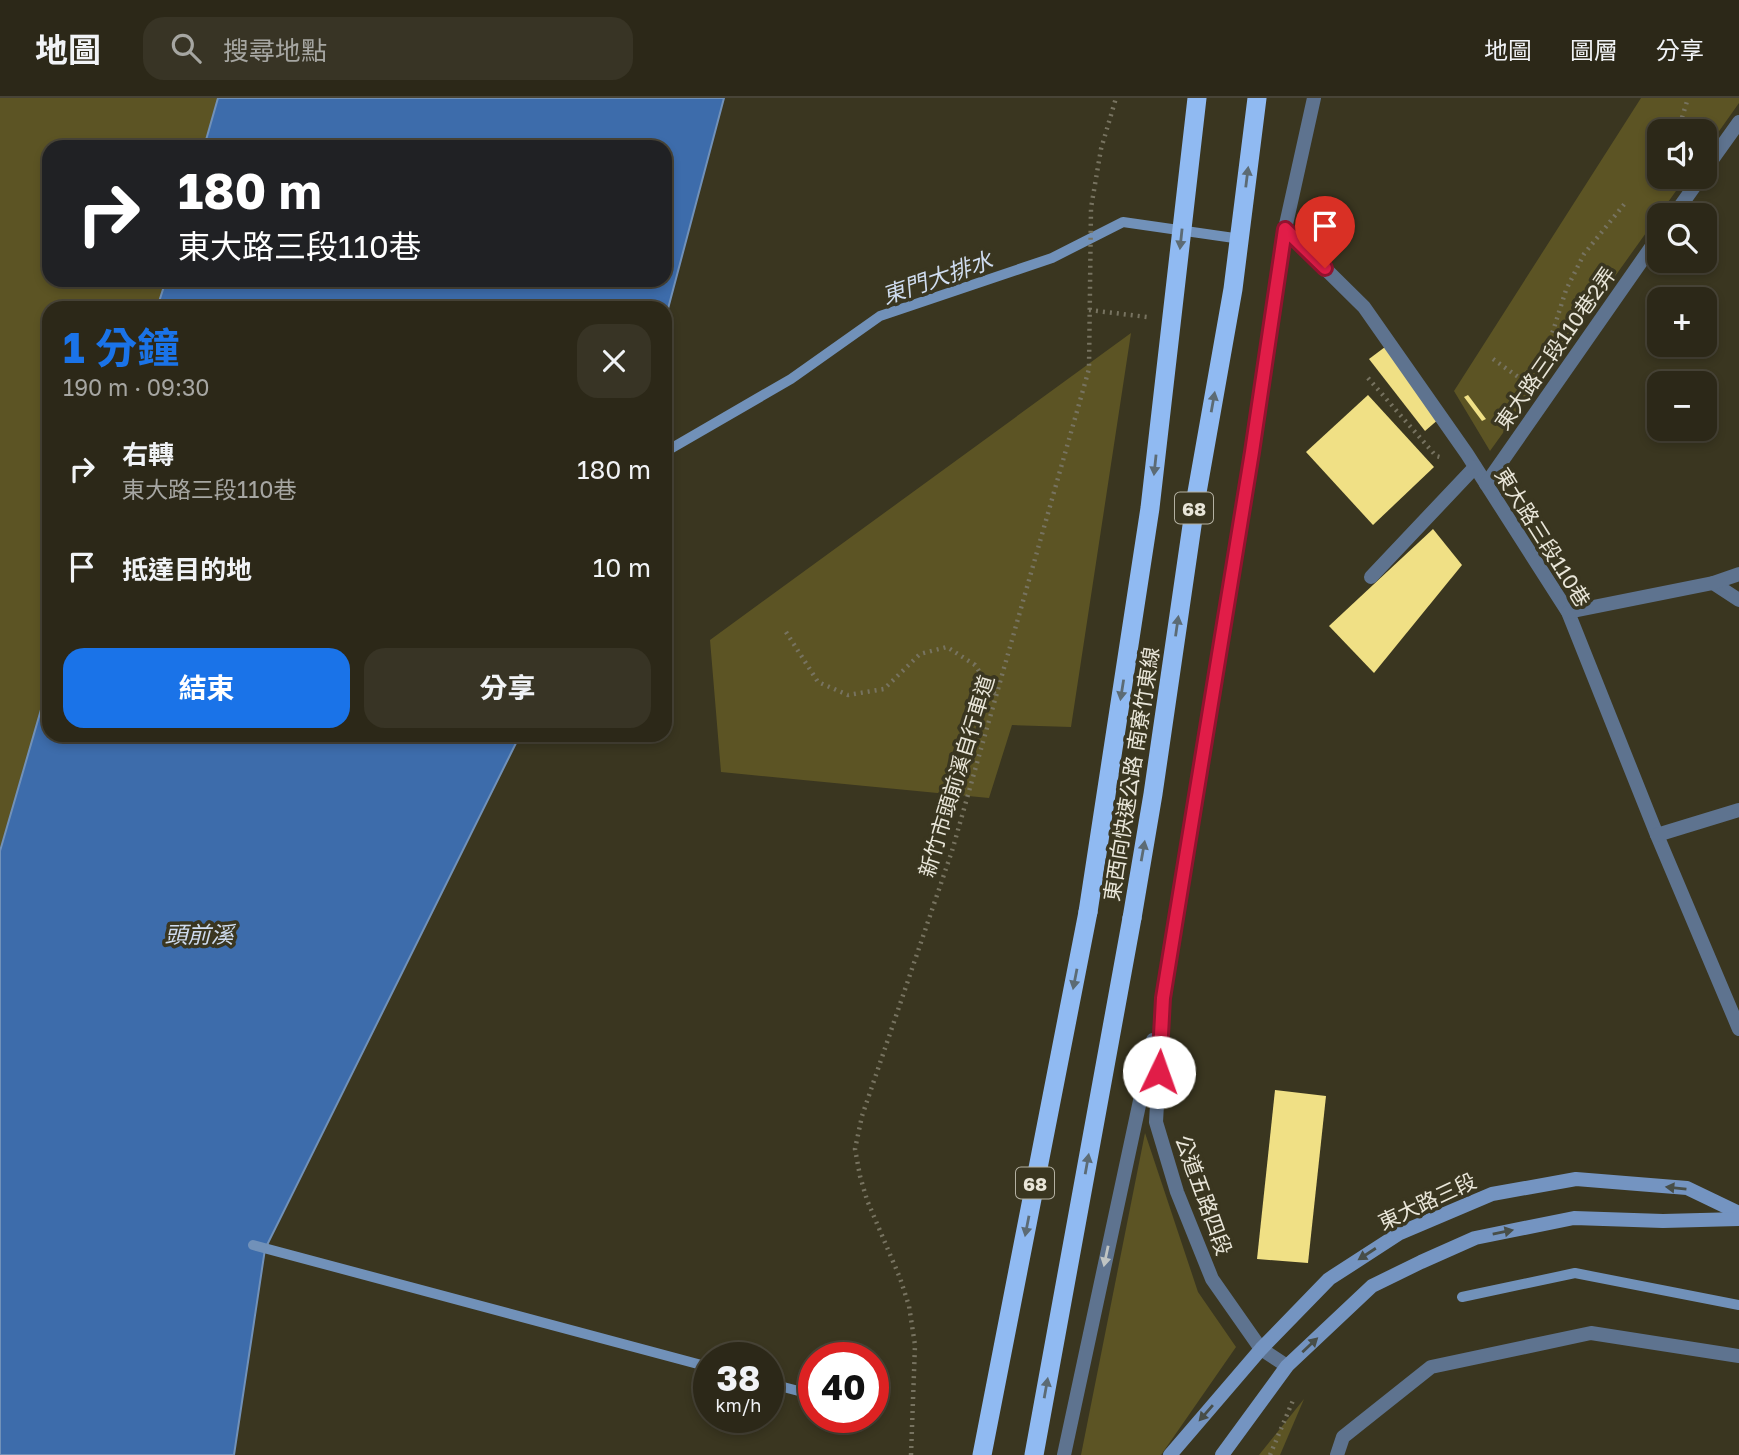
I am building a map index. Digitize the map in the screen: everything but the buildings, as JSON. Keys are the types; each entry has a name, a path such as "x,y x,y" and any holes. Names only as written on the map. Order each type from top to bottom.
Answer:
{"highway":[{"name":"東西向快速公路 南寮竹東線","path":"982,1455 1088,912 1150,508 1196,98"},
{"name":"東西向快速公路 南寮竹東線","path":"1034,1455 1153,794 1196,498 1233,289 1257,98"}],"main road":[{"name":"東大路三段","path":"1170,1455 1261,1349 1329,1279 1400,1233 1492,1195 1576,1179 1687,1188 1739,1213"},
{"path":"1222,1455 1287,1366 1372,1286 1475,1238 1574,1218 1663,1221 1739,1219"}],"street":[{"name":"公道五路四段","path":"1287,1366 1261,1349 1212,1279 1177,1192 1156,1122 1163,998 1252,452 1285,229 1314,98"},
{"path":"1717,153 1739,122"},
{"name":"東大路三段110巷","path":"1285,229 1364,307 1475,467 1568,612 1657,835 1739,1029"},
{"name":"東大路三段110巷2弄","path":"1486,484 1647,253"},
{"path":"1371,577 1475,467"},
{"path":"1568,612 1713,583 1739,574"},
{"path":"1713,583 1739,600"},
{"path":"1657,835 1739,810"},
{"path":"1063,1455 1163,998"},
{"path":"1337,1455 1343,1437 1431,1367 1591,1333 1739,1356"}],"path":[{"name":"新竹市頭前溪自行車道","path":"911,1455 915,1345 909,1306 867,1200 855,1149 862,1116 952,850 1090,369 1091,208 1101,149 1116,98"},
{"path":"1682,119 1688,98"},
{"path":"1493,359 1521,379 1542,356 1566,290 1584,254 1626,202"},
{"path":"1368,378 1436,456 1475,467"},
{"path":"786,632 818,682 848,695 884,689 920,654 947,647 975,665 997,697"}],"shaded area":[{"path":"0,98 218,98 206,140 42,140 42,287 164,287 159,301 42,301 42,706 0,851"},
{"path":"1641,98 1739,98 1739,103 1717,134 1717,119 1647,119 1647,189 1677,189 1667,203 1647,203 1647,232 1490,451 1454,391"},
{"path":"1131,333 1071,727 1012,725 989,798 721,772 710,640"},
{"path":"1145,1133 1198,1292 1236,1347 1161,1455 1081,1455"},
{"path":"1304,1399 1280,1455 1259,1455"}],"water":[{"path":"218,98 724,98 670,301 159,301 164,287 672,287 672,140 206,140"},
{"name":"頭前溪","path":"42,706 42,742 517,742 265,1249 234,1455 0,1455 0,851"}],"waterway":[{"name":"東門大排水","path":"672,448 791,379 880,316 1052,258 1123,222 1241,239"},
{"path":"253,1245 693,1363"},
{"path":"1462,1297 1575,1273 1739,1305"},
{"path":"784,1387 798,1391"}],"route":[{"path":"1159,1072 1163,998 1252,452 1285,229 1325,268"}]}
